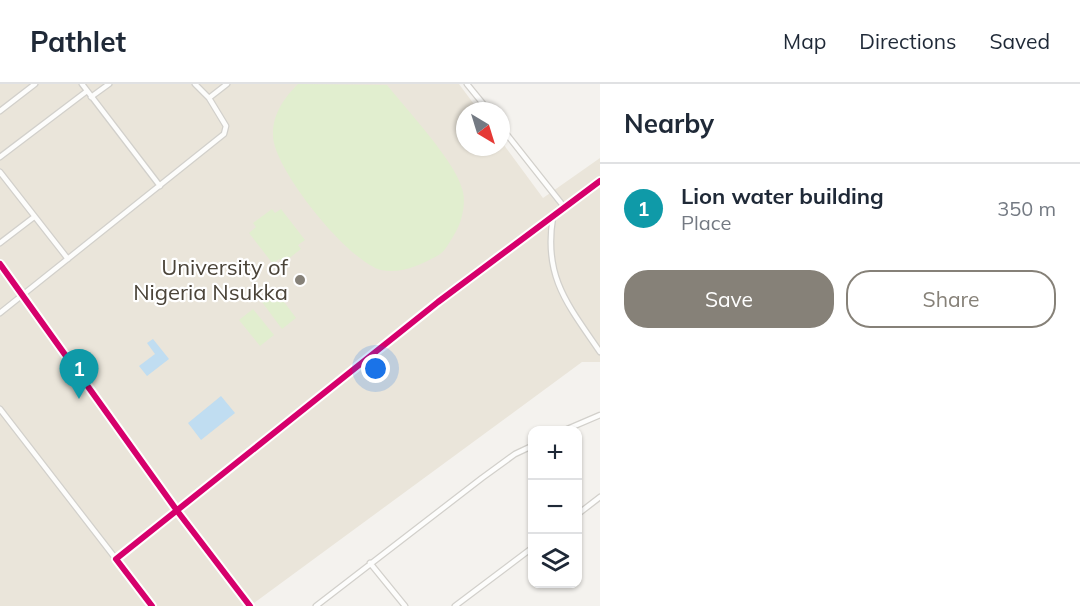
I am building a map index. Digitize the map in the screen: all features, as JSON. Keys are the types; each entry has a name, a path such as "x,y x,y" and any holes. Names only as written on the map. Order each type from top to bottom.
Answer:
{"street":[{"path":"0,111 35,84"},
{"path":"82,84 160,186"},
{"path":"91,97 109,84"},
{"path":"0,312 224,134 226,126 209,98 195,84"},
{"path":"209,98 228,84"},
{"path":"468,84 482,102"},
{"path":"0,157 87,91"},
{"path":"510,139 564,208"},
{"path":"0,172 68,259"},
{"path":"116,559 178,512 447,295 600,181"},
{"path":"0,243 34,217"},
{"path":"553,217 550,257 555,277 572,310 600,352"},
{"path":"0,264 178,512 250,606"},
{"path":"0,409 152,606"},
{"path":"574,426 600,415"},
{"path":"316,606 482,478 528,449"},
{"path":"582,511 600,497"},
{"path":"455,606 528,551"},
{"path":"370,563 405,606"},
{"path":"324,599 329,606"}],"shaded area":[{"name":"University of Nigeria Nsukka","path":"0,84 459,84 472,102 456,102 456,156 510,156 510,153 543,198 600,158 600,362 582,362 250,606 0,606"}],"green space":[{"path":"298,84 387,85 418,122 452,167 464,197 457,231 440,254 410,268 396,271 381,270 367,263 351,250 315,213 286,170 273,136 273,128 280,107"},
{"path":"272,209 275,213 281,209 305,240 298,245 301,249 283,263 279,259 273,264 249,233 256,227 253,223"},
{"path":"276,291 296,318 282,329 262,302"},
{"path":"253,309 274,335 260,346 239,320"}],"water":[{"path":"153,339 169,359 147,376 139,366 155,354 147,343"},
{"path":"221,396 235,413 201,440 188,423"}],"cycle path":[{"path":"152,606 116,559 438,302 600,181"},
{"path":"0,264 178,512 250,606"}],"place":[{"name":"University of Nigeria Nsukka","path":"300,280"},
{"name":"Lion water building","path":"79,399"}]}
